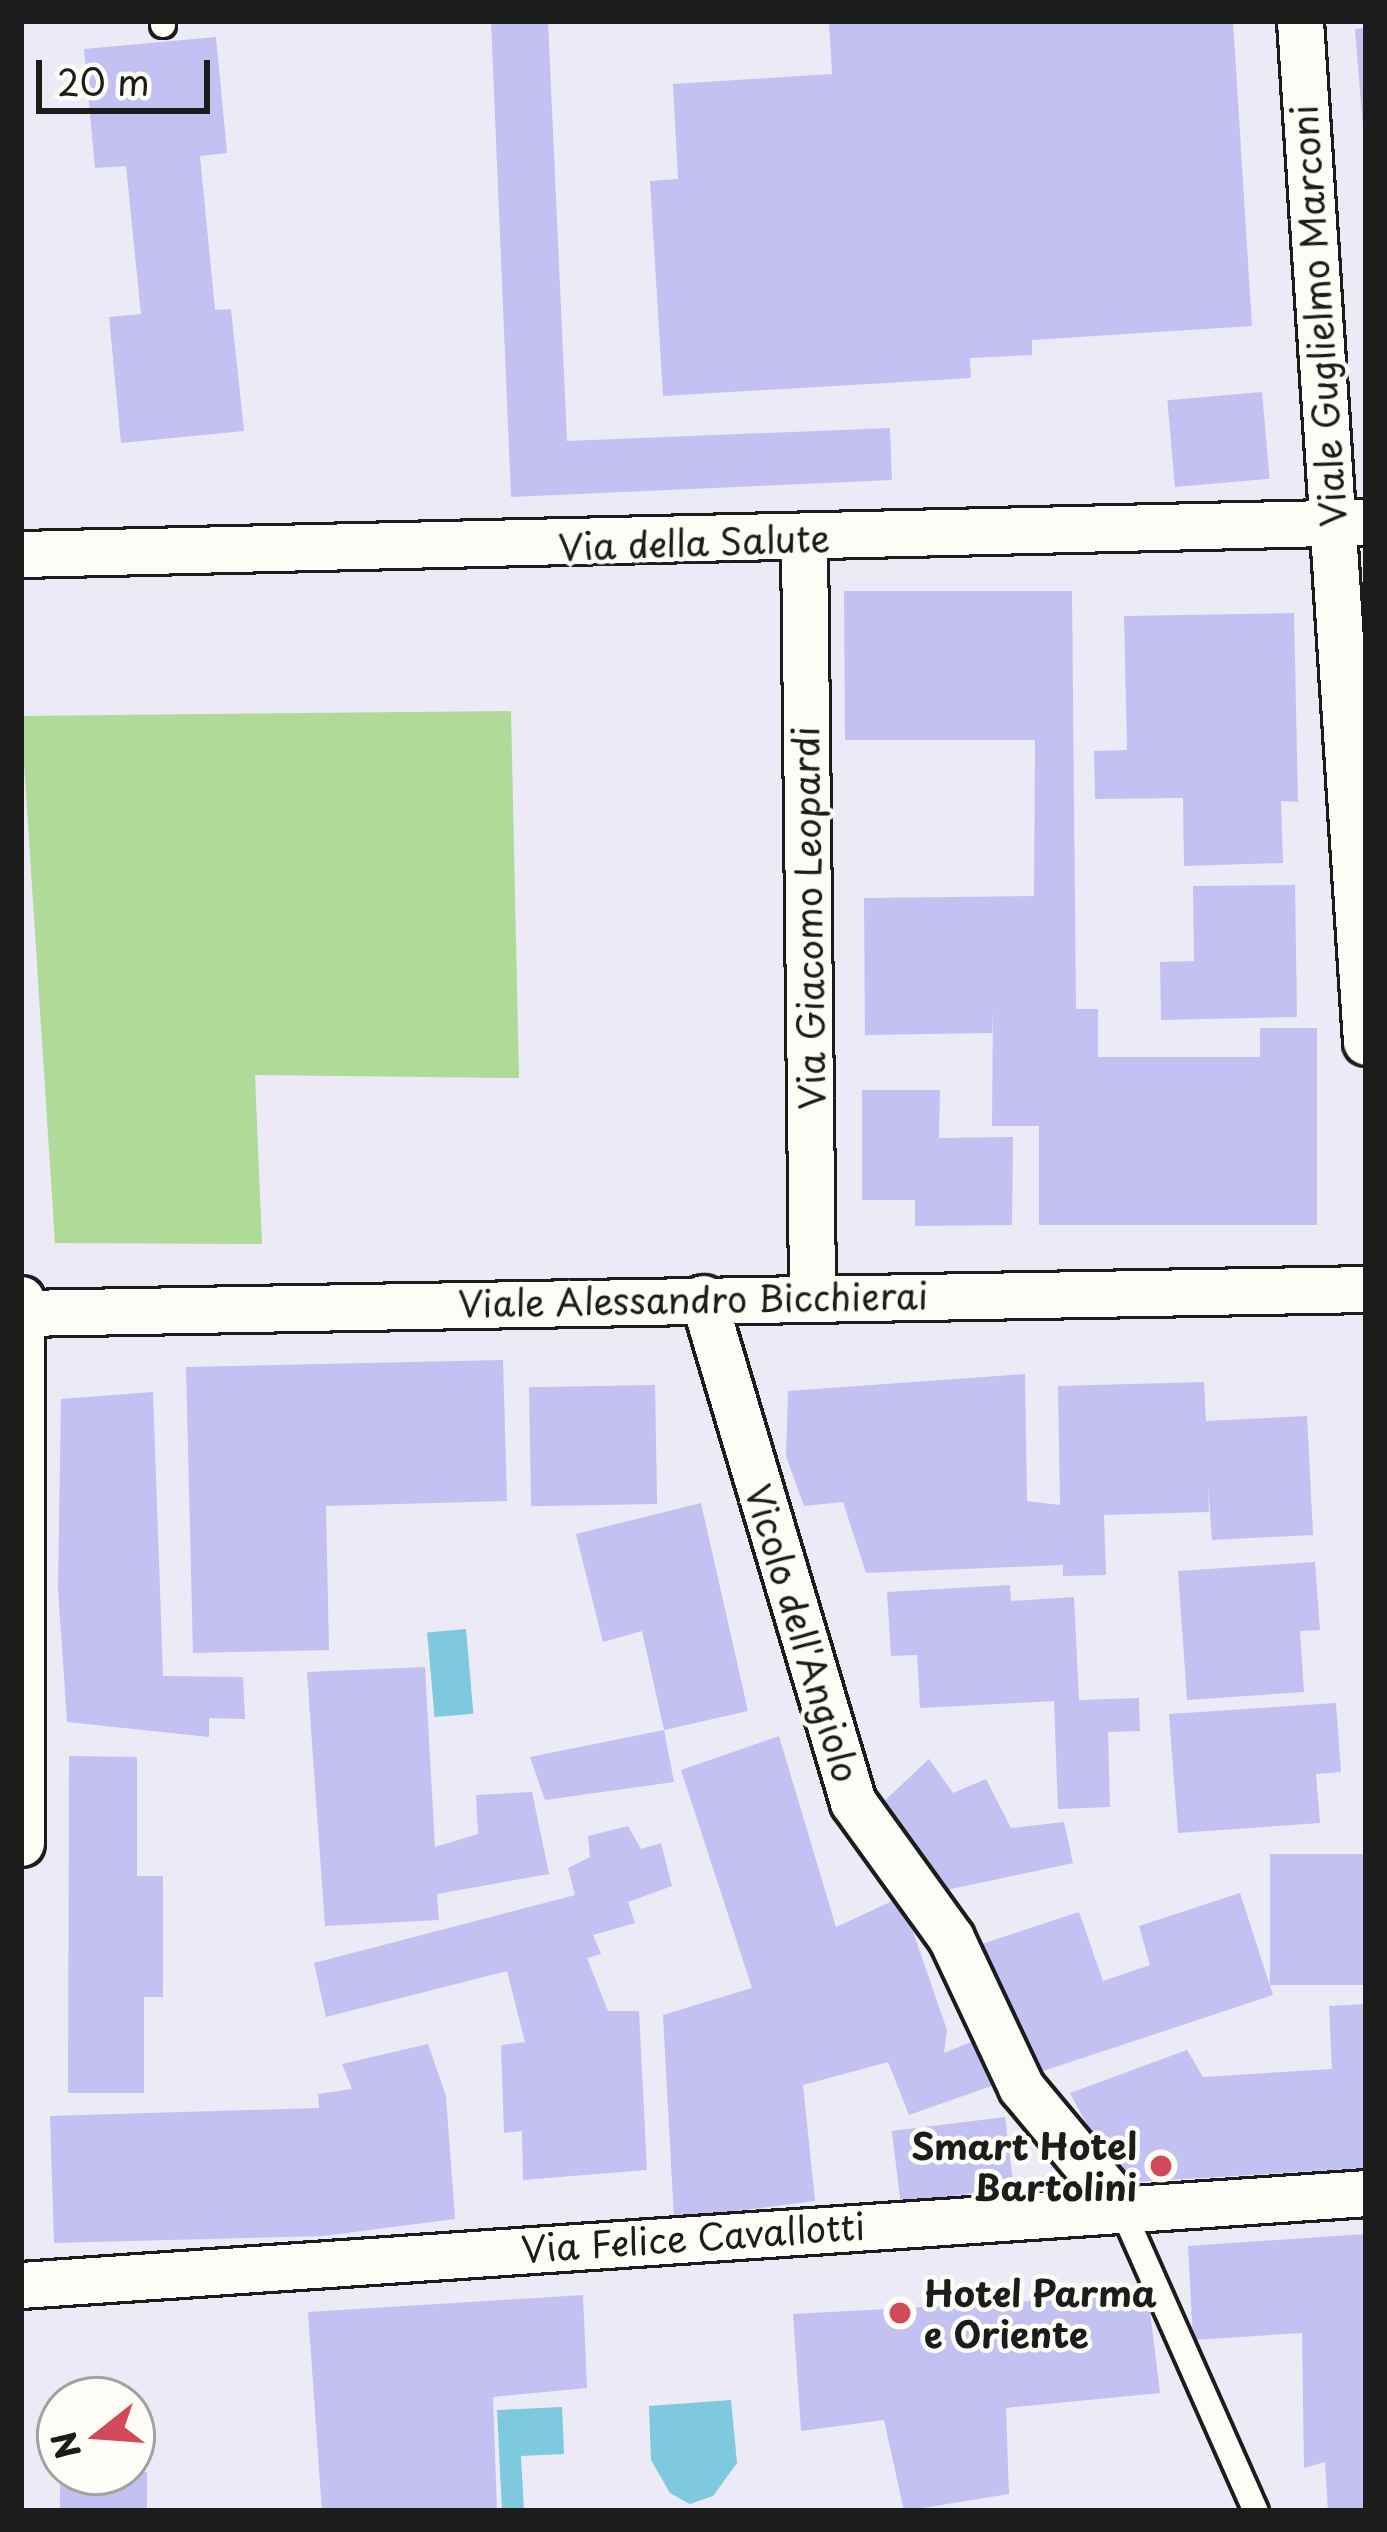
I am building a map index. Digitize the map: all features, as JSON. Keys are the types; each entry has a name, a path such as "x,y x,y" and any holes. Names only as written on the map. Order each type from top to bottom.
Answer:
{"street":[{"name":"Viale Guglielmo Marconi","path":"1300,21 1348,523 1366,1042"},
{"name":"Via della Salute","path":"21,554 485,548 1348,523"},
{"name":"Via Giacomo Leopardi","path":"804,539 812,1296"},
{"name":"Viale Alessandro Bicchierai","path":"22,1308 1366,1289"},
{"name":"Vicolo dell'Angiolo","path":"704,1298 854,1802 951,1938 1021,2087 1121,2207"},
{"path":"21,1843 22,1308"},
{"name":"Via Felice Cavallotti","path":"21,2285 1366,2193"}],"lane":[{"name":"Vicolo dell'Angiolo","path":"1121,2207 1256,2511"}],"green space":[{"path":"511,711 519,1078 255,1075 262,1244 55,1243 21,716"}],"water":[{"path":"466,1629 473,1714 435,1717 427,1632"},
{"path":"731,2400 737,2463 713,2496 690,2504 670,2493 651,2460 649,2406"},
{"path":"562,2407 564,2454 521,2456 524,2511 502,2511 497,2410"}],"building":[{"path":"491,21 548,21 567,441 890,428 892,480 511,497"},
{"path":"829,21 1233,21 1252,326 1032,340 1032,355 970,358 971,378 663,396 650,181 678,179 673,84 832,74"},
{"path":"1366,28 1366,128 1363,128 1355,29"},
{"path":"216,37 227,153 200,156 215,310 231,309 244,431 121,443 109,317 141,314 126,166 95,168 84,49"},
{"path":"1262,392 1270,479 1175,487 1167,400"},
{"path":"844,591 1072,591 1076,1009 1098,1009 1098,1057 1260,1057 1260,1028 1317,1028 1317,1225 1039,1225 1039,1126 992,1126 993,1008 992,1033 865,1035 864,898 1034,896 1035,740 845,740"},
{"path":"1294,613 1298,802 1281,801 1283,863 1184,866 1183,798 1095,799 1094,751 1127,750 1124,616"},
{"path":"1295,885 1297,1017 1161,1020 1160,962 1194,961 1193,886"},
{"path":"862,1090 940,1090 939,1138 1013,1137 1012,1225 915,1226 915,1200 862,1200"},
{"path":"503,1360 507,1501 326,1506 329,1650 193,1653 186,1367"},
{"path":"1025,1374 1027,1501 1060,1505 1058,1386 1204,1382 1206,1421 1307,1416 1313,1535 1212,1540 1208,1485 1209,1512 1104,1515 1106,1575 1063,1576 1063,1565 866,1573 843,1502 804,1506 786,1456 788,1391"},
{"path":"655,1385 657,1504 531,1506 529,1387"},
{"path":"153,1392 163,1676 243,1677 245,1719 209,1718 209,1737 67,1722 58,1589 61,1399"},
{"path":"701,1503 748,1711 664,1730 642,1631 603,1642 576,1534"},
{"path":"1315,1562 1320,1630 1300,1631 1304,1692 1187,1700 1178,1571"},
{"path":"1010,1585 1011,1601 1074,1597 1079,1700 1139,1698 1140,1731 1108,1732 1110,1807 1058,1809 1054,1701 920,1708 917,1655 891,1656 887,1592"},
{"path":"425,1667 435,1847 478,1834 476,1795 532,1792 549,1874 437,1894 439,1920 325,1926 307,1672"},
{"path":"1336,1703 1341,1772 1316,1774 1320,1823 1178,1833 1169,1714"},
{"path":"664,1730 674,1782 545,1800 530,1757"},
{"path":"779,1736 836,1927 901,1897 947,2030 944,2053 981,2038 997,2084 909,2115 888,2062 803,2085 815,2201 674,2219 663,2015 752,1988 681,1770"},
{"path":"69,1756 137,1757 137,1876 163,1876 163,1997 144,1997 144,2093 68,2093"},
{"path":"929,1759 953,1793 986,1779 1011,1828 1064,1822 1073,1863 937,1892 879,1806"},
{"path":"628,1826 641,1849 661,1843 672,1886 628,1902 635,1923 593,1935 601,1954 587,1958 608,2011 639,2011 647,2170 523,2180 522,2131 504,2133 501,2045 525,2042 507,1971 326,2017 314,1963 575,1895 568,1868 590,1857 588,1836"},
{"path":"1270,1854 1366,1854 1366,1985 1270,1985"},
{"path":"1240,1893 1273,1995 1025,2077 982,1944 1079,1912 1103,1981 1150,1965 1139,1926"},
{"path":"1366,2004 1366,2168 1118,2183 1070,2093 1187,2050 1203,2077 1332,2069 1329,2006"},
{"path":"428,2044 446,2096 455,2219 323,2236 54,2243 50,2116 319,2108 318,2094 352,2089 342,2064"},
{"path":"1005,2117 1014,2188 901,2202 892,2131"},
{"path":"1366,2234 1366,2511 1328,2511 1325,2462 1304,2468 1302,2333 1193,2340 1188,2246"},
{"path":"583,2295 587,2388 493,2397 497,2511 322,2511 308,2312"},
{"path":"1148,2295 1160,2393 1006,2408 1009,2494 904,2511 884,2420 801,2431 793,2314"},
{"path":"60,2496 147,2496 147,2511 60,2511"}],"place":[{"name":"Smart Hotel Bartolini","path":"1161,2166"},
{"name":"Hotel Parma e Oriente","path":"900,2313"}]}
